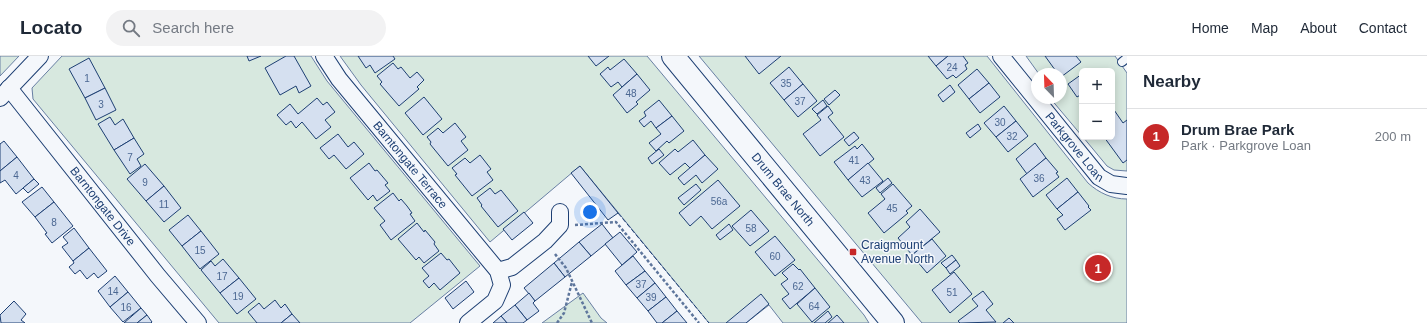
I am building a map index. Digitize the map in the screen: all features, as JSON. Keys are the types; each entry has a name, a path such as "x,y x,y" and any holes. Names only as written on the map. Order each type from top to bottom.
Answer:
{"main road":[{"name":"Drum Brae North","path":"673,56 892,323"}],"street":[{"path":"5,93 40,56"},
{"name":"Barntongate Terrace","path":"324,56 339,79 498,271"},
{"name":"Parkgrove Loan","path":"1001,56 1099,177 1111,184 1127,186"},
{"name":"Barntongate Drive","path":"5,93 198,323"},
{"path":"468,323 495,301 502,285 498,271 512,267 544,241 560,219"}],"path":[{"path":"560,219 616,222 700,323"},
{"path":"566,268 592,323"},
{"path":"558,323 564,313 573,282"}],"shaded area":[{"path":"0,56 19,56 0,76"},
{"path":"62,56 311,56 327,81 480,266 410,323 219,323 33,99 32,88"},
{"path":"340,56 647,56 864,315 869,323 783,323 769,305 746,323 709,323 580,166 490,242 361,85"},
{"path":"699,56 987,56 1088,183 1106,195 1127,199 1127,323 922,323"},
{"path":"1026,56 1115,56 1127,73 1127,171 1114,170 1107,166 1085,140 1115,140 1115,68 1079,68 1079,132 1055,104 1067,104 1067,68 1035,68"},
{"path":"583,293 601,318 607,323 542,323"}],"building":[{"path":"247,56 261,56 249,61"},
{"path":"286,56 294,56 311,86 299,93 296,86 280,95 265,68"},
{"path":"358,56 393,56 395,59 375,73 370,65 366,68"},
{"path":"588,56 609,56 596,66"},
{"path":"745,56 781,56 759,74"},
{"path":"928,56 948,56 936,66"},
{"path":"948,56 963,56 968,63 965,65 967,69 956,78 953,75 947,79 936,66"},
{"path":"1045,56 1076,56 1081,62 1067,72 1067,68 1054,68"},
{"path":"89,58 105,88 85,98 69,69"},
{"path":"624,59 637,74 622,87 618,82 611,87 600,74 608,67 610,70"},
{"path":"393,63 398,69 401,67 410,78 417,72 424,80 417,87 419,89 399,106 380,84 382,82 377,76"},
{"path":"789,67 803,84 784,100 770,83"},
{"path":"977,69 989,83 969,99 958,85"},
{"path":"637,74 650,90 636,102 638,104 627,113 613,95"},
{"path":"1079,76 1079,96 1077,97 1068,84"},
{"path":"989,83 1000,97 980,113 969,99"},
{"path":"803,84 817,101 798,117 784,100"},
{"path":"950,85 955,92 943,102 938,95"},
{"path":"105,88 116,110 96,120 85,98"},
{"path":"835,90 840,95 829,105 824,99"},
{"path":"424,97 442,119 423,135 405,113"},
{"path":"317,98 323,105 327,102 335,112 325,120 331,127 316,139 302,122 296,128 291,121 286,125 277,115 290,104 298,114"},
{"path":"659,100 672,116 656,128 651,121 644,127 639,121 646,116 644,112"},
{"path":"823,100 827,106 817,114 812,109"},
{"path":"828,106 833,113 828,117 844,137 820,156 803,134 821,120 817,115"},
{"path":"1004,106 1016,121 996,137 984,123"},
{"path":"1115,111 1123,123 1127,120 1127,160 1123,163 1106,140 1115,140"},
{"path":"672,116 684,131 669,143 667,141 656,151 649,143 661,134 656,128"},
{"path":"110,117 115,125 123,119 134,138 114,150 98,124"},
{"path":"1016,121 1028,136 1008,152 996,137"},
{"path":"455,123 466,137 461,141 468,150 448,166 430,144 431,142 427,137 438,128 443,133"},
{"path":"978,124 981,129 970,138 966,133"},
{"path":"854,132 859,138 849,146 844,140"},
{"path":"338,134 348,147 354,142 364,154 346,169 334,155 329,159 320,148"},
{"path":"134,138 144,154 137,159 141,166 130,174 114,150"},
{"path":"693,140 705,155 690,168 685,163 670,175 659,163 675,149 678,152"},
{"path":"4,141 17,157 0,171 0,144"},
{"path":"1035,143 1046,158 1027,174 1016,159"},
{"path":"862,144 874,159 848,180 834,162 855,146 857,149"},
{"path":"659,149 664,155 652,164 648,158"},
{"path":"480,155 491,169 487,172 493,180 472,196 455,175 457,174 452,168 465,158 470,163"},
{"path":"705,155 718,169 702,183 696,175 684,185 678,178"},
{"path":"17,157 34,179 16,194 5,180 0,183 0,171"},
{"path":"1046,158 1058,172 1056,173 1059,177 1033,197 1020,179"},
{"path":"369,163 388,183 385,185 390,191 377,201 373,195 368,200 350,178"},
{"path":"868,163 883,181 862,197 848,180"},
{"path":"145,164 164,186 146,201 127,179"},
{"path":"580,166 618,213 608,220 571,173"},
{"path":"888,178 892,183 880,193 876,188"},
{"path":"1067,178 1078,192 1057,209 1046,195"},
{"path":"34,179 39,184 28,193 23,188"},
{"path":"718,180 740,206 712,229 701,216 690,226 679,213"},
{"path":"696,184 701,190 684,205 678,198"},
{"path":"893,184 912,206 906,211 908,213 884,233 868,213 885,199 881,194"},
{"path":"164,186 181,208 164,222 146,201"},
{"path":"42,187 54,202 35,217 22,202"},
{"path":"490,188 495,194 501,190 518,211 498,227 481,206 482,205 477,198"},
{"path":"1078,192 1091,210 1065,230 1057,219 1063,215 1057,209"},
{"path":"393,193 399,201 401,199 407,206 415,221 391,240 380,225 385,221 374,208"},
{"path":"54,202 73,226 52,243 45,234 47,233 35,217"},
{"path":"920,209 940,232 912,255 898,238 910,227 906,222"},
{"path":"751,210 769,231 750,246 732,226"},
{"path":"524,212 533,223 512,240 503,229"},
{"path":"188,215 201,231 182,246 169,230"},
{"path":"417,223 435,242 434,244 439,251 424,263 419,257 416,260 398,239"},
{"path":"602,224 613,238 591,256 579,242"},
{"path":"729,224 733,230 720,240 716,235"},
{"path":"74,228 89,248 73,261 62,247 68,243 63,237"},
{"path":"201,231 219,254 200,269 182,246"},
{"path":"620,232 637,252 622,265 605,244"},
{"path":"775,236 795,260 775,276 755,252"},
{"path":"932,239 946,256 927,273 912,255"},
{"path":"579,242 591,256 565,277 554,263"},
{"path":"89,248 107,271 98,278 94,273 87,279 80,270 75,274 69,267 74,263 73,261"},
{"path":"441,253 447,260 449,259 460,273 440,290 434,283 429,288 423,281 429,276 422,268"},
{"path":"952,255 956,260 946,268 941,263"},
{"path":"633,256 645,271 626,285 615,271"},
{"path":"223,259 239,278 220,293 201,270 211,261 215,266"},
{"path":"956,260 960,266 950,274 946,268"},
{"path":"554,263 565,277 535,301 524,288"},
{"path":"793,264 799,270 800,269 815,288 790,309 782,299 789,294 781,284 788,279 782,273"},
{"path":"645,271 655,283 637,298 626,285"},
{"path":"954,272 972,294 950,313 932,290"},
{"path":"115,276 128,292 110,307 98,291"},
{"path":"239,278 256,299 237,314 220,293"},
{"path":"466,281 474,292 453,309 445,298"},
{"path":"655,283 666,297 648,311 637,298"},
{"path":"815,288 830,307 812,322 797,304"},
{"path":"983,291 993,304 986,310 996,322 960,323 958,321 978,306 972,299"},
{"path":"128,292 141,308 123,322 110,307"},
{"path":"529,293 535,301 533,303 539,311 527,320 515,305"},
{"path":"761,294 769,304 746,323 726,323"},
{"path":"666,297 677,311 662,323 657,323 648,311"},
{"path":"275,300 281,308 285,304 292,314 281,323 257,323 248,312 259,303 264,309"},
{"path":"14,301 26,314 21,320 25,323 1,323 0,315"},
{"path":"515,305 527,320 523,323 507,323 501,316"},
{"path":"141,308 147,315 137,323 124,323"},
{"path":"677,311 687,323 662,323"},
{"path":"828,311 832,317 825,323 814,323"},
{"path":"292,314 300,323 281,323"},
{"path":"147,315 152,322 151,323 137,323"},
{"path":"837,315 844,323 828,323"},
{"path":"501,316 507,323 493,323"},
{"path":"1009,318 1014,323 1003,323"}],"fence":[{"path":"618,213 709,323"}],"place":[{"name":"Craigmount Avenue North","path":"853,252"},
{"name":"Drum Brae Park","path":"1098,268"}]}
